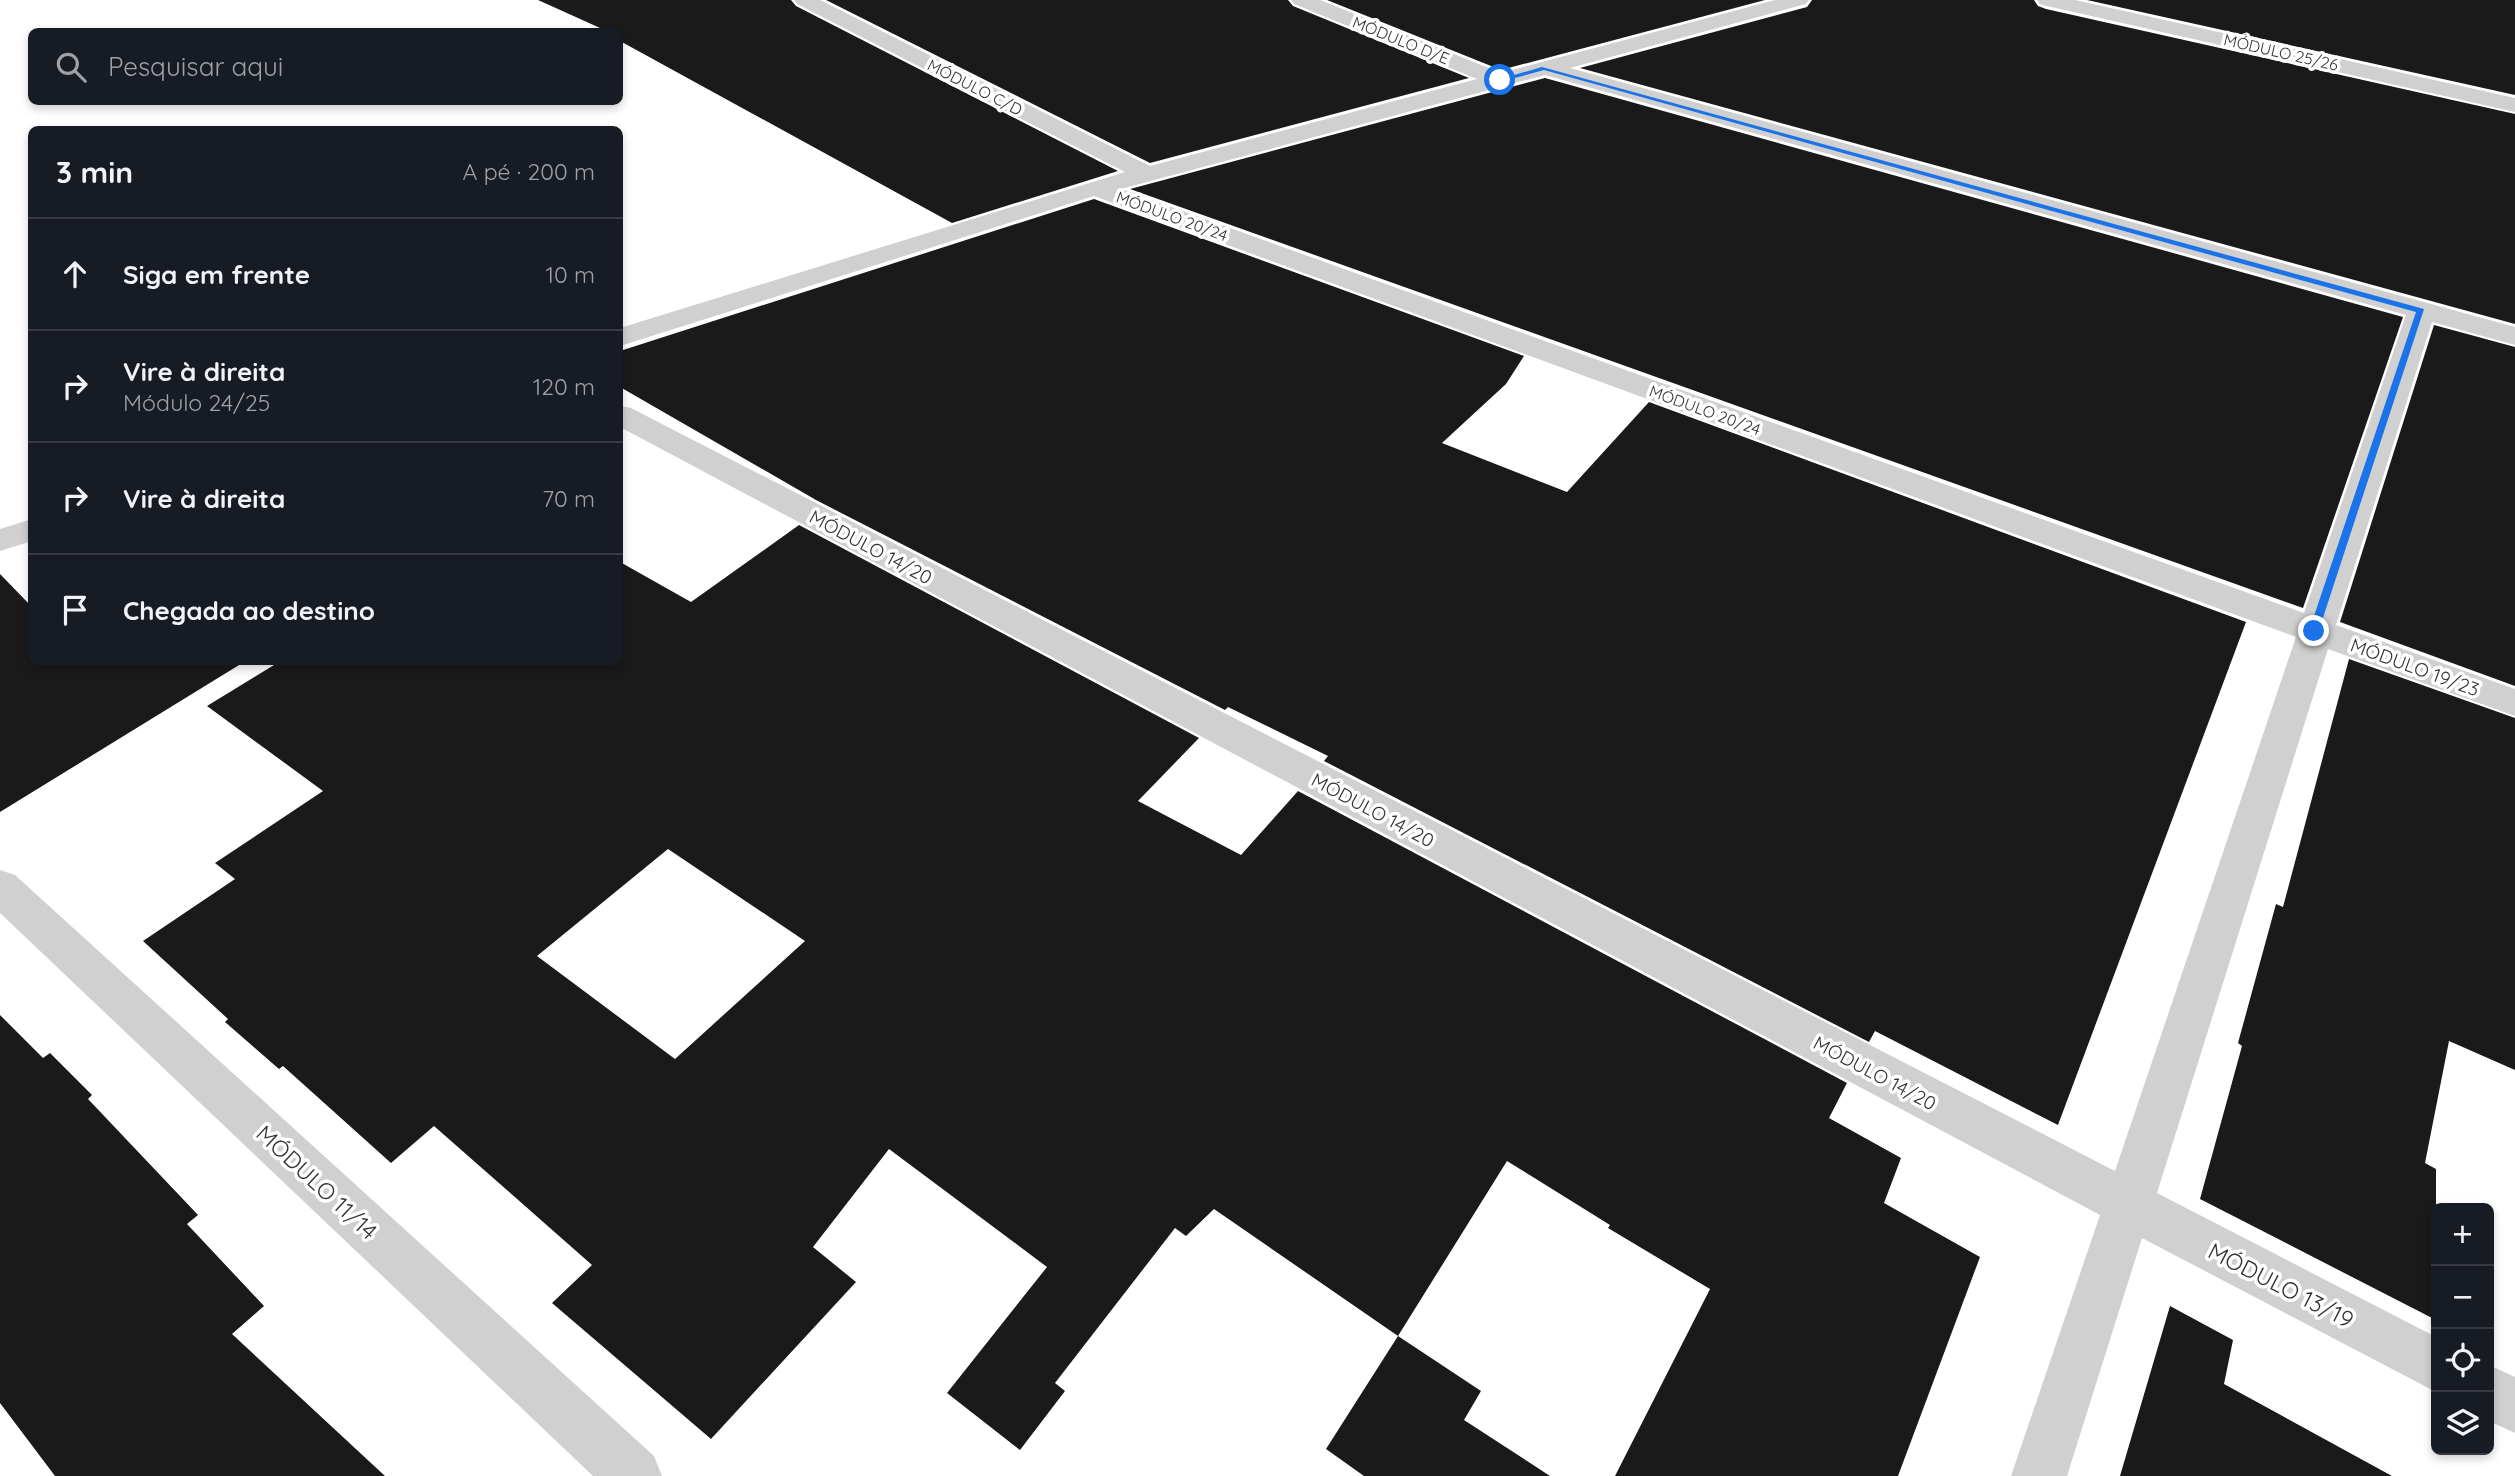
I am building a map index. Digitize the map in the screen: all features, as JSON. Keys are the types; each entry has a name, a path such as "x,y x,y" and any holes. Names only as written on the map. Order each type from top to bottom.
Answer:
{"street":[{"name":"MÓDULO C/D","path":"804,0 1147,174"},
{"name":"MÓDULO D/E","path":"1301,0 1500,80"},
{"path":"623,337 1095,188 1799,0"},
{"name":"MÓDULO 25/26","path":"2047,0 2515,104"},
{"path":"1545,68 2515,336"},
{"name":"MÓDULO 20/24","path":"1095,188 2314,631"},
{"path":"2039,1476 2421,311"},
{"name":"MÓDULO 14/20","path":"623,417 2126,1205"},
{"path":"0,540 28,531"},
{"name":"MÓDULO 19/23","path":"2314,631 2515,703"},
{"name":"MÓDULO 11/14","path":"0,887 634,1476"},
{"name":"MÓDULO 13/19","path":"2126,1205 2431,1362"},
{"path":"2494,1395 2515,1406"}],"building":[{"path":"538,0 791,0 796,6 1118,171 952,223 623,43 623,28 600,28"},
{"path":"826,0 1288,0 1293,6 1469,78 1150,163"},
{"path":"1327,0 1765,0 1501,70"},
{"path":"1812,0 2034,0 2038,6 2046,9 2515,114 2515,324 1580,68 1807,7"},
{"path":"2087,0 2515,0 2515,95"},
{"path":"1545,78 2403,317 2303,608 1130,189"},
{"path":"1094,199 1524,356 1506,384 1442,443 1567,492 1649,402 2246,622 2058,1125 1875,1031 1869,1042 1324,761 1328,756 1228,707 1225,710 816,500 623,389 623,350"},
{"path":"2434,325 2515,347 2515,686 2340,622"},
{"path":"799,525 1199,738 1138,801 1241,855 1298,791 1847,1083 1829,1118 1901,1158 1884,1203 1980,1257 1898,1476 1615,1476 1710,1289 1608,1228 1610,1225 1507,1161 1398,1336 1214,1209 1186,1236 1175,1228 1055,1383 1065,1391 1020,1450 947,1393 1047,1267 889,1149 813,1247 856,1282 711,1439 552,1303 592,1265 434,1126 391,1163 283,1066 279,1069 225,1022 228,1019 143,941 235,879 215,863 323,791 207,706 274,665 623,665 623,564 691,602","holes":["668,849 805,941 675,1059 537,956"]},
{"path":"0,574 28,603 28,665 239,665 0,812"},
{"path":"2349,659 2515,718 2515,1070 2449,1041 2425,1163 2436,1169 2436,1203 2431,1203 2431,1317 2200,1199 2242,1046 2238,1043 2276,904 2283,907"},
{"path":"0,1015 43,1058 50,1053 92,1095 88,1099 198,1215 187,1224 264,1306 232,1334 385,1476 55,1476 0,1403"},
{"path":"2170,1306 2233,1340 2224,1384 2392,1476 2120,1476"},
{"path":"1398,1336 1481,1391 1464,1420 1550,1476 1364,1476 1326,1449"}],"route":[{"path":"1500,80 1545,68 2421,311 2314,631"}]}
